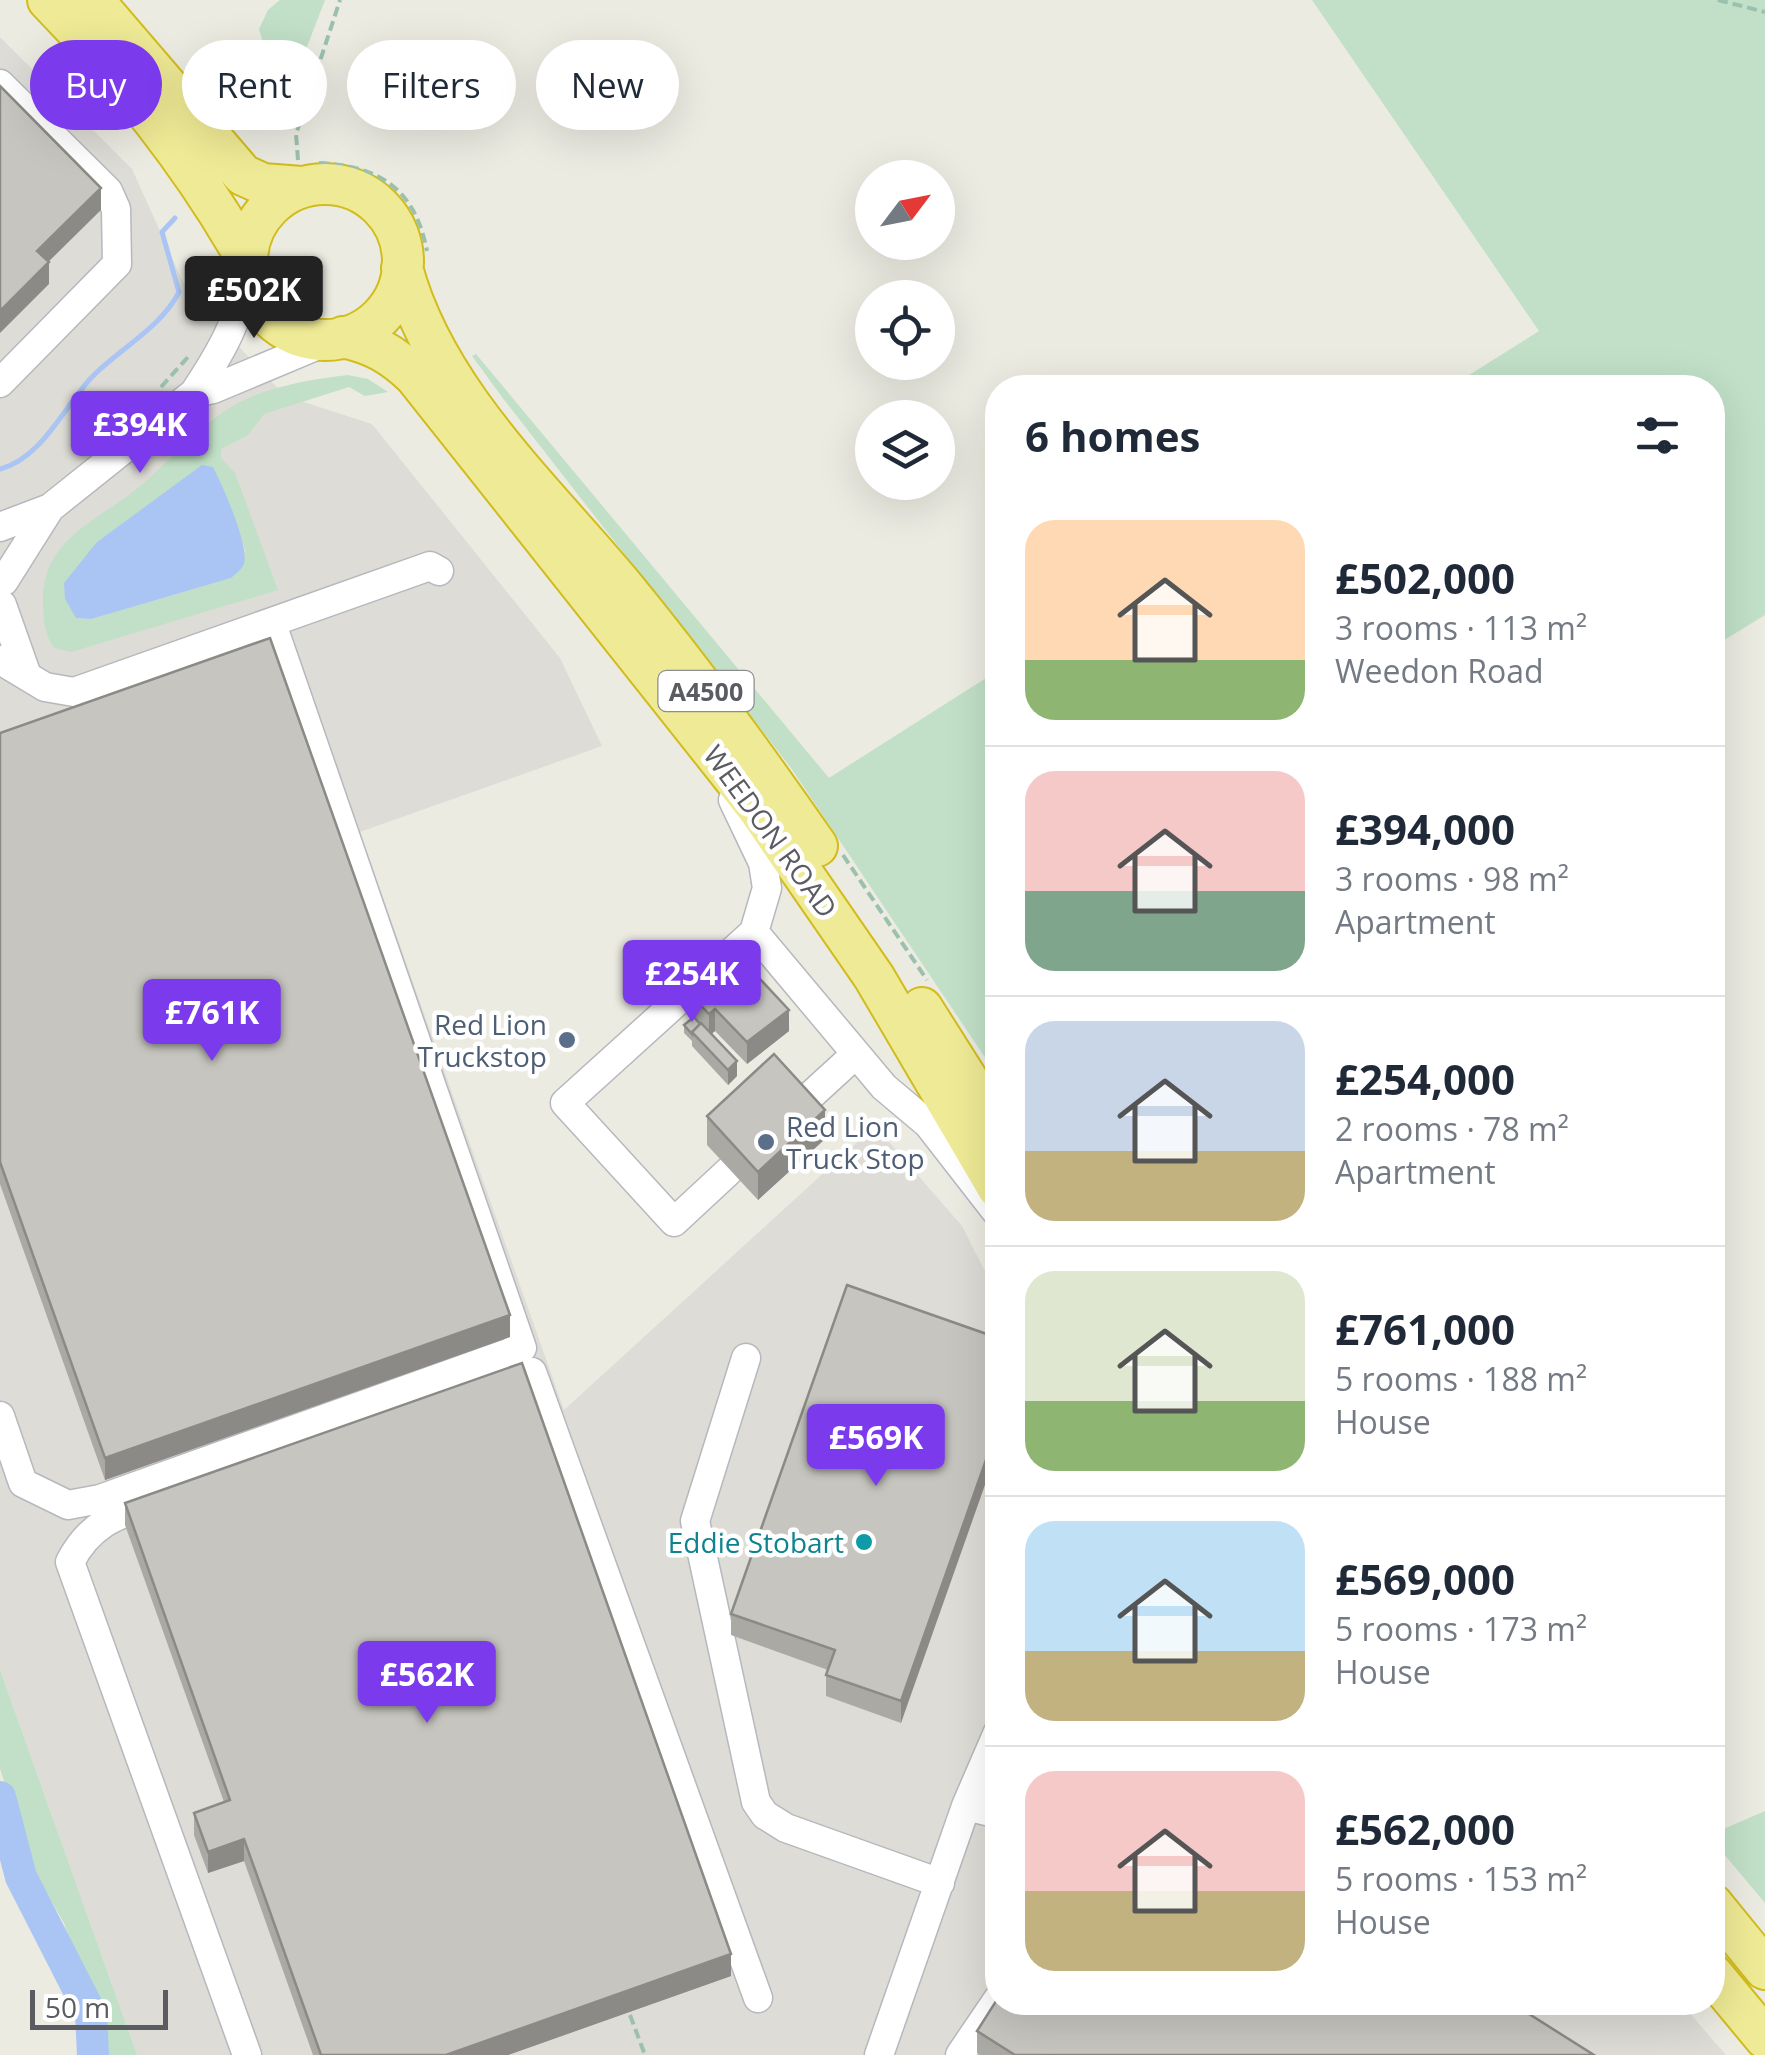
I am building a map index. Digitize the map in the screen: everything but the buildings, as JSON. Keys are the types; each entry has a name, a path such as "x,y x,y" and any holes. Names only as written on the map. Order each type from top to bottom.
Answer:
{"highway":[{"path":"48,0 179,154 212,199 268,315 307,338 336,338 384,312 393,299 402,268 401,246 381,208 344,186 300,176 264,184 242,175 93,0"},
{"path":"248,267 262,215 300,176"},
{"name":"WEEDON ROAD","path":"402,268 414,311 437,353 493,431 736,728 985,1081"},
{"name":"WEEDON ROAD","path":"336,338 374,344 415,376 684,711 874,977 985,1166"},
{"path":"1725,1920 1765,1969"},
{"path":"1725,1990 1765,2038"}],"street":[{"path":"0,84 108,191 116,209 118,264 0,383"},
{"path":"0,527 50,508 194,393 226,345 241,309 248,267"},
{"path":"194,393 213,389 336,338"},
{"path":"26,673 2,590 50,508"},
{"path":"0,660 44,687 74,692 430,566 439,570"},
{"path":"0,1416 24,1483 68,1505 100,1498 522,1348 272,624"},
{"path":"684,711 763,863 767,888 754,932 565,1103 674,1222 730,1170"},
{"path":"754,932 884,1086 928,1124 985,1197"},
{"path":"797,1108 856,1054"},
{"path":"746,1358 695,1521 756,1802 765,1815 786,1828 940,1884"},
{"path":"247,2055 70,1562 84,1535 120,1514 532,1372 758,1998"},
{"path":"879,2055 985,1762"},
{"path":"966,1806 985,1811"},
{"path":"960,2055 987,2015"}],"path":[{"path":"300,176 296,134 340,0"},
{"path":"1718,0 1765,12"},
{"path":"159,390 191,354"},
{"path":"630,2015 645,2055"}],"shaded area":[{"path":"0,37 30,67 30,130 93,130 132,169 187,291 285,396 372,424 560,658 602,746 360,832 564,1410 875,1126 962,1226 985,1271 985,2015 1691,2015 1726,2055 137,2055 0,1670"}],"green space":[{"path":"280,0 325,0 310,40 262,40 259,29 268,10"},
{"path":"1312,0 1765,0 1765,615 1725,640 1725,375 1469,375 1539,331"},
{"path":"476,354 829,778 985,679 985,1058 791,768 472,356"},
{"path":"348,375 368,379 388,392 365,396 349,387 264,414 248,435 221,449 221,458 235,473 278,590 71,652 54,648 44,622 45,581 52,562 77,532 145,482 208,424 236,405 275,389","holes":["202,466 213,467 246,551 231,578 91,619 77,618 97,542"]},
{"path":"0,1670 137,2055 108,2055 100,1998 78,1964 64,1923 39,1880 0,1769"},
{"path":"1765,1811 1765,1903 1725,1855 1725,1828"}],"water":[{"path":"202,465 213,467 229,502 243,547 242,568 231,578 91,619 76,618 65,599 64,583 97,542"}],"waterway":[{"path":"0,469 28,455 91,378 171,305 179,292 162,232 175,218"},
{"path":"0,1797 21,1877 91,2014 93,2055"}],"place":[{"name":"Red Lion Truckstop","path":"567,1040"},
{"name":"Red Lion Truck Stop","path":"766,1142"},
{"name":"Eddie Stobart","path":"864,1542"}]}
